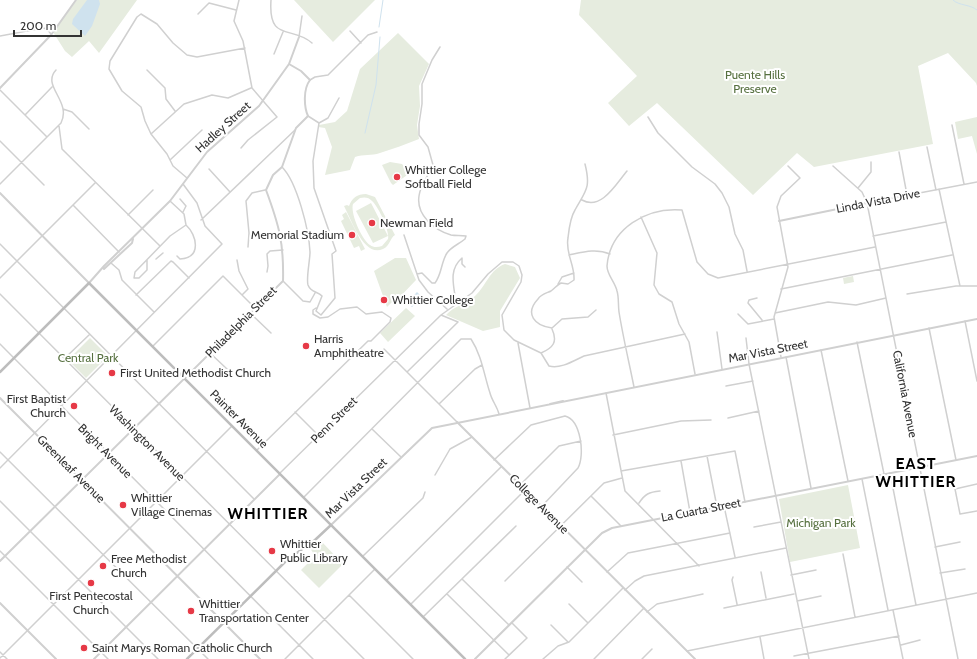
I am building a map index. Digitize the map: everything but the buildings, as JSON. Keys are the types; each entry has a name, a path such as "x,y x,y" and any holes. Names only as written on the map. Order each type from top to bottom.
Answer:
{"main road":[{"name":"Hadley Street","path":"0,372 89,283"},
{"name":"Painter Avenue","path":"89,283 465,659"},
{"name":"Mar Vista Street","path":"187,659 276,571 331,525"}],"street":[{"path":"48,137 0,89 52,35 76,0"},
{"path":"239,0 234,21 245,48 252,88 277,116 248,140 241,148"},
{"path":"271,0 273,22 283,32 312,43"},
{"path":"198,14 209,3 236,10"},
{"path":"186,178 176,170 151,134 141,107 124,94 109,66 113,55 138,15 141,14 157,24 173,43 187,55 197,57 245,48"},
{"name":"Hadley Street","path":"89,283 170,201 207,152 264,100 289,64 299,37 302,16"},
{"path":"0,36 46,28 55,31"},
{"path":"46,28 52,35"},
{"path":"350,31 361,42"},
{"path":"274,54 283,32"},
{"path":"319,123 308,116 306,107 306,88 310,80 315,77 328,75 369,33 377,32"},
{"path":"417,274 422,273 432,283 436,283 447,253 465,239 466,236 457,236 443,232 423,217 419,208 419,195 433,165 428,147 419,135 422,84 432,60 440,47"},
{"path":"289,64 301,71 310,80"},
{"path":"0,184 59,126 63,119 61,99 52,87 52,76 56,70"},
{"path":"147,70 165,88 166,99 175,111"},
{"path":"25,115 52,87"},
{"path":"151,134 184,104 212,95 228,98 252,88"},
{"path":"319,123 328,118 339,98"},
{"path":"63,109 72,112 88,129"},
{"path":"201,220 308,116"},
{"path":"648,117 658,132 692,167 719,188 729,207 733,229 744,250 748,272"},
{"path":"282,167 290,177 308,229 310,251 308,284 315,293 317,292 322,296 317,308 317,314 323,314 335,298 336,293 332,254 336,251 316,198 312,174 319,123"},
{"path":"952,125 964,184"},
{"path":"59,126 62,149 160,246"},
{"path":"248,247 249,233 246,201 252,193 266,190 273,175 282,167 296,128"},
{"path":"170,160 202,130"},
{"path":"0,141 44,185"},
{"path":"927,147 936,190"},
{"path":"899,152 907,195"},
{"path":"858,188 871,172 871,162"},
{"path":"585,164 588,186 571,220 568,240 569,255 574,273 574,280 571,284 561,282 537,299 532,312 533,320 536,324 552,328 562,319 588,317 596,310"},
{"path":"782,357 774,319 781,289 788,271 788,265 777,207 779,200 800,178 788,166"},
{"name":"California Avenue","path":"833,166 864,194 867,203 958,659"},
{"path":"209,169 230,192"},
{"path":"582,200 591,204 597,203 604,198 627,171"},
{"path":"0,278 96,182"},
{"name":"Linda Vista Drive","path":"779,221 977,182"},
{"path":"0,468 222,244 201,220 197,202 183,184"},
{"path":"939,189 952,255 960,286"},
{"path":"128,215 153,190"},
{"name":"Philadelphia Street","path":"0,561 283,281 283,250 280,231 266,190"},
{"name":"Painter Avenue","path":"0,193 89,283"},
{"path":"180,199 186,206 183,212"},
{"path":"170,201 183,212 186,217 186,225 192,231 195,239 194,251 192,255 182,259 176,256"},
{"path":"73,205 119,253"},
{"path":"634,387 617,290 608,272 608,260 621,232 630,223 641,217 654,213 682,210 698,262 704,271 718,278 875,247"},
{"path":"641,217 657,253 654,285 659,294 672,302 679,324 690,347 695,374"},
{"path":"873,236 946,222"},
{"path":"147,260 147,270 139,278 135,279 133,276 135,272 170,236 186,225"},
{"path":"404,235 419,280 428,292 447,309"},
{"path":"0,244 158,404 255,499"},
{"path":"267,272 267,254 270,251 283,250"},
{"path":"569,255 594,250 602,250 611,254"},
{"path":"155,252 160,256"},
{"path":"156,259 163,253"},
{"path":"781,289 952,255"},
{"path":"456,302 453,286 453,269 462,258 462,264 465,267"},
{"path":"237,260 239,271 248,289 242,295"},
{"path":"136,295 170,261 174,262 189,278"},
{"name":"Penn Street","path":"94,659 447,309 475,290 498,264 509,261 516,264 522,272 522,278 504,311 502,323 507,335 518,343"},
{"path":"110,262 119,270 122,280 154,312"},
{"path":"557,286 562,277 574,273"},
{"path":"153,346 223,276 255,308"},
{"path":"283,281 303,301 310,302 315,293"},
{"path":"907,294 960,286 977,286"},
{"name":"Washington Avenue","path":"0,294 364,659"},
{"path":"757,298 750,300 748,303 763,321"},
{"path":"775,313 828,302 856,305 886,298"},
{"path":"257,450 368,341 371,341 390,322 391,318 389,315 382,312 366,314 356,307 340,309 326,317 320,318 313,314 313,310 317,308"},
{"path":"250,313 271,334"},
{"path":"738,314 748,324 774,319"},
{"path":"407,372 458,322 441,315"},
{"name":"Mar Vista Street","path":"331,525 428,430 457,422 977,319"},
{"path":"965,321 977,381"},
{"path":"541,353 553,345 555,335 552,328"},
{"path":"929,328 956,460"},
{"path":"717,332 722,369"},
{"path":"65,358 89,334"},
{"path":"530,408 518,343 527,345 541,353 549,366 554,368 569,364 584,356 685,334"},
{"path":"304,497 458,341 467,338 471,339 481,357 490,395 499,414"},
{"path":"746,338 749,364 809,659"},
{"path":"857,342 884,474"},
{"name":"Bright Avenue","path":"0,344 312,659"},
{"name":"College Avenue","path":"384,349 695,659"},
{"path":"821,350 848,482"},
{"path":"210,352 227,369"},
{"path":"786,357 811,488"},
{"path":"439,404 482,365"},
{"path":"726,386 753,381"},
{"path":"606,393 625,491 699,566"},
{"name":"Greenleaf Avenue","path":"0,398 260,659"},
{"path":"728,418 759,411"},
{"path":"295,412 318,436"},
{"path":"494,460 531,425 565,416 570,418 581,441 582,456 578,468 542,506"},
{"path":"614,434 681,421 711,420"},
{"path":"0,658 233,426"},
{"path":"372,429 401,457"},
{"path":"435,475 450,449 472,437"},
{"path":"520,485 559,446 581,441"},
{"path":"621,471 735,451 745,502"},
{"path":"0,452 208,659"},
{"path":"707,456 717,507"},
{"name":"La Cuarta Street","path":"475,659 567,567 606,531 622,526 690,512 977,456"},
{"path":"681,461 690,512"},
{"path":"387,580 502,467"},
{"path":"890,473 916,605"},
{"path":"505,581 604,483 622,478"},
{"path":"862,479 888,611"},
{"path":"977,484 955,489 960,514 977,511"},
{"path":"411,604 525,490"},
{"path":"638,504 649,492 660,491"},
{"path":"363,556 423,498 425,492"},
{"path":"592,496 622,526"},
{"path":"0,501 158,659"},
{"path":"724,506 735,558"},
{"path":"754,527 781,522"},
{"path":"423,617 516,526"},
{"path":"607,572 628,553 676,542 730,533"},
{"path":"935,547 960,542"},
{"path":"625,590 635,581 644,576 786,548"},
{"path":"0,551 108,659"},
{"path":"843,554 855,617"},
{"path":"567,567 582,582"},
{"path":"285,659 375,569"},
{"path":"940,574 964,569"},
{"path":"791,575 816,570"},
{"path":"761,572 766,599"},
{"path":"734,577 732,580 737,604"},
{"path":"462,579 509,625"},
{"path":"543,659 558,646 569,642 623,588"},
{"path":"687,651 977,593"},
{"path":"447,594 509,655"},
{"path":"647,612 657,604 703,594"},
{"path":"724,608 737,604 795,594"},
{"path":"349,595 413,659"},
{"path":"797,601 821,596"},
{"path":"0,603 56,659"},
{"path":"569,604 588,623"},
{"path":"594,659 644,608"},
{"path":"893,610 903,659"},
{"path":"505,659 527,638 512,623"},
{"path":"551,625 569,642"},
{"path":"794,656 899,636"},
{"path":"760,637 764,659"},
{"path":"901,645 920,640"},
{"path":"642,659 652,649"},
{"path":"0,652 7,659"}],"green space":[{"path":"77,0 137,0 99,53 89,41 72,57 65,51 53,32"},
{"path":"294,0 375,0 333,42"},
{"name":"Puente Hills Preserve","path":"581,0 977,0 977,86 976,83 948,53 918,66 933,144 814,167 797,153 753,195 657,103 629,126 608,103 637,76 579,15"},
{"path":"398,33 429,64 419,86 420,106 417,125 419,139 380,153 355,157 350,170 325,175 332,147 325,128 318,127 319,125 335,122 347,111 360,69"},
{"path":"977,117 977,154 972,136 958,139 955,122"},
{"name":"Whittier College Softball Field","path":"390,162 402,164 410,173 393,185 382,165"},
{"path":"366,194 375,197 395,235 383,249 376,250 370,248 364,243 354,228 344,206 349,206 355,197","holes":["360,198 371,200 383,219 387,230 388,239 382,246 374,247 370,245 357,226 353,214 353,204"]},
{"name":"Newman Field","path":"371,203 388,236 373,243 356,211"},
{"name":"Memorial Stadium","path":"346,212 365,249 361,251 359,246 354,248 341,221 344,219 342,215"},
{"path":"395,258 406,258 416,280 397,300 395,299 387,307 374,271"},
{"path":"505,264 515,267 520,278 500,311 500,327 483,331 446,315 475,296 492,274 500,266"},
{"path":"853,276 854,282 844,284 843,278"},
{"path":"406,308 415,316 388,342 380,333"},
{"name":"Central Park","path":"90,338 108,356 86,378 68,360"},
{"name":"Michigan Park","path":"848,485 860,548 790,562 779,499"},
{"path":"321,541 343,564 319,588 301,570 315,556 310,548"}],"water":[{"path":"87,0 99,0 100,4 92,26 85,36 72,24 73,19"},
{"path":"417,292 422,297 412,307 407,302"}],"waterway":[{"path":"379,27 383,0"},
{"path":"953,0 977,10"},
{"path":"365,133 376,85 380,37"}],"place":[{"name":"Whittier College Softball Field","path":"397,177"},
{"name":"Newman Field","path":"372,223"},
{"name":"Memorial Stadium","path":"352,235"},
{"name":"Whittier College","path":"384,300"},
{"name":"Harris Amphitheatre","path":"306,346"},
{"name":"First United Methodist Church","path":"112,373"},
{"name":"First Baptist Church","path":"74,406"},
{"name":"Whittier Village Cinemas","path":"123,505"},
{"name":"Whittier Public Library","path":"272,551"},
{"name":"Free Methodist Church","path":"103,566"},
{"name":"First Pentecostal Church","path":"91,583"},
{"name":"Whittier Transportation Center","path":"191,611"},
{"name":"Saint Marys Roman Catholic Church","path":"84,648"}],"district":[{"name":"EAST WHITTIER","path":"916,472"},
{"name":"WHITTIER","path":"268,513"}]}
